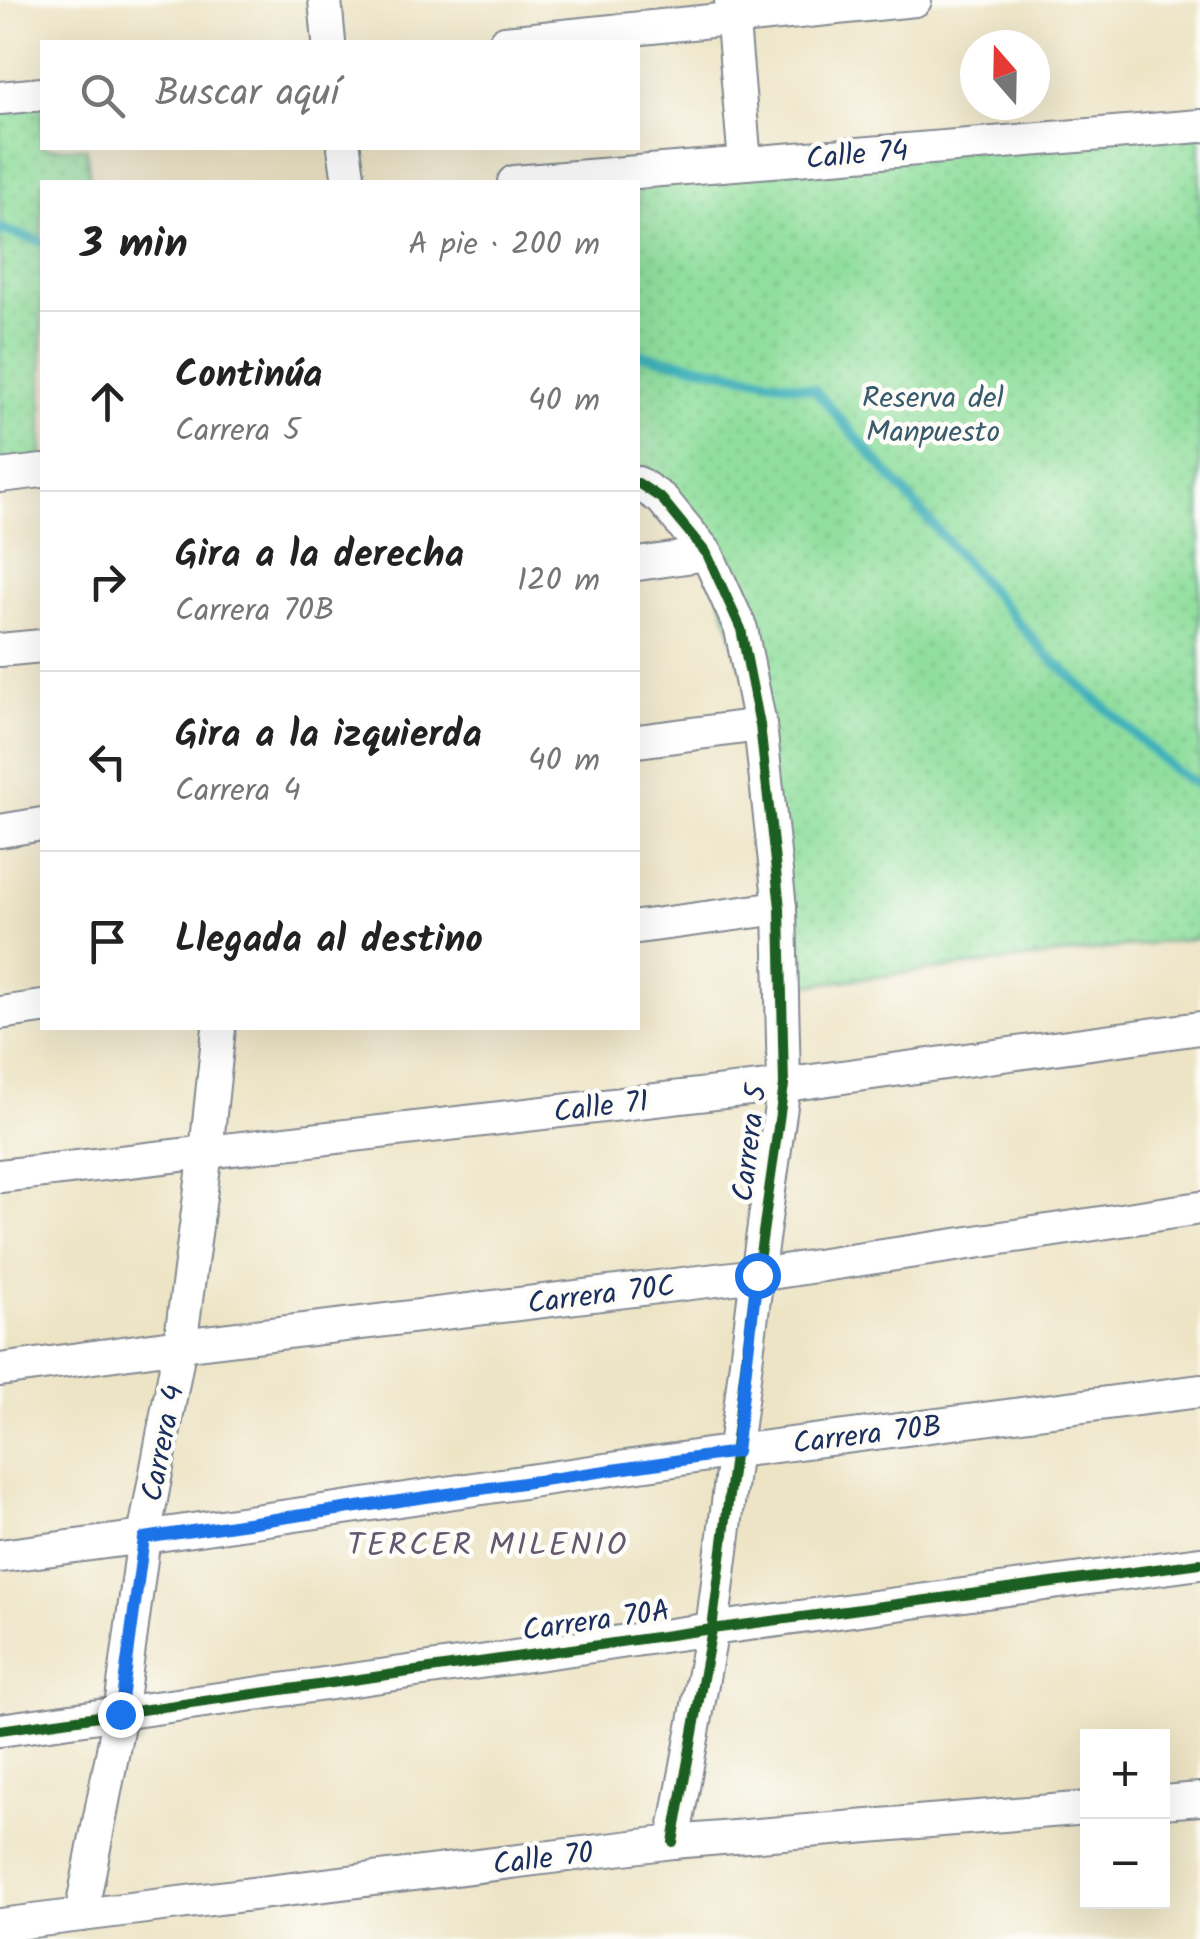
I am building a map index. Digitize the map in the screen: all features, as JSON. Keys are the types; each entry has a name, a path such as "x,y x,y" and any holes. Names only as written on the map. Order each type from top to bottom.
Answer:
{"street":[{"path":"325,0 330,40"},
{"path":"520,40 732,9 915,0"},
{"path":"732,9 745,162"},
{"path":"0,98 40,94"},
{"name":"Calle 74","path":"537,180 1200,126"},
{"path":"344,150 350,180"},
{"path":"0,476 40,471"},
{"name":"Carrera 5","path":"640,484 662,499 707,554 742,629 760,725 780,908 784,1085 712,1629 673,1842"},
{"path":"640,564 707,554"},
{"path":"0,650 40,646"},
{"path":"640,741 760,725"},
{"path":"0,831 40,824"},
{"path":"640,927 780,908"},
{"path":"0,1013 40,1007"},
{"name":"Calle 71","path":"0,1176 784,1085 1200,1028"},
{"name":"Carrera 4","path":"81,1915 120,1714 144,1538 180,1345 219,1030"},
{"name":"Carrera 70C","path":"0,1370 757,1275 1200,1208"},
{"name":"Carrera 70B","path":"0,1556 1200,1391"},
{"name":"Carrera 70A","path":"0,1730 1200,1563"},
{"path":"1170,1801 1200,1798"},
{"name":"Calle 70","path":"0,1925 673,1842 1080,1809"}],"green space":[{"path":"40,94 40,150 86,150 90,180 40,180 40,471 0,476 0,98"},
{"name":"Reserva del Manpuesto","path":"1200,126 1200,938 782,988 760,725 707,554 640,489 640,182"}],"waterway":[{"path":"0,229 40,241"},
{"path":"640,354 814,389 1045,653 1175,771 1200,786"}],"cycle path":[{"path":"640,484 662,499 707,554 741,629 760,725 780,908 784,1085 712,1629 673,1842"},
{"path":"0,1730 1200,1563"}],"district":[{"name":"TERCER MILENIO","path":"488,1544"}],"route":[{"path":"120,1714 144,1538 736,1452 757,1275"}]}
